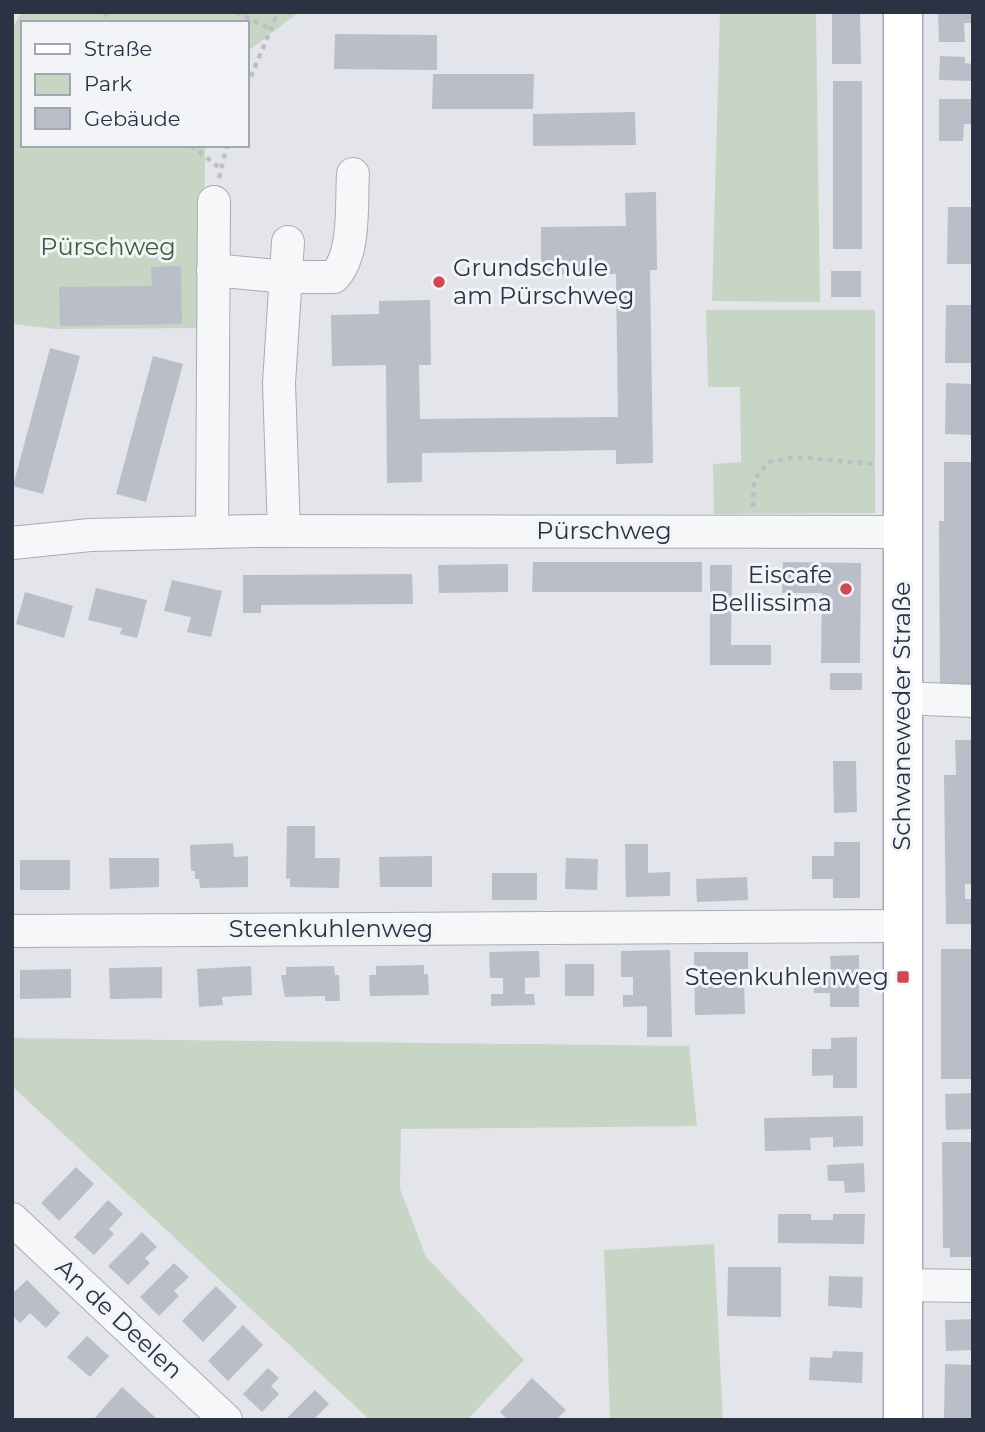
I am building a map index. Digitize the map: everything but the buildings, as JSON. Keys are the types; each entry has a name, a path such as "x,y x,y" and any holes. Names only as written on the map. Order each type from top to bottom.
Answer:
{"main road":[{"name":"Schwaneweder Straße","path":"903,12 903,1420"}],"street":[{"path":"213,270 287,278 334,277 342,269 349,231 353,174"},
{"path":"212,532 214,202"},
{"path":"284,531 279,383 288,242"},
{"name":"Pürschweg","path":"12,543 90,536 284,531 902,532"},
{"path":"902,698 973,701"},
{"name":"Steenkuhlenweg","path":"12,931 903,926"},
{"name":"An de Deelen","path":"15,1227 226,1420"},
{"path":"904,1285 973,1286"}],"path":[{"path":"236,12 271,29"},
{"path":"248,84 278,12"},
{"path":"194,147 221,169"},
{"path":"214,202 226,147"},
{"path":"756,531 752,499 754,480 768,462 795,457 902,467"}],"green space":[{"name":"Pürschweg","path":"22,12 299,12 248,51 248,21 21,21 21,147 205,147 204,328 56,329 12,324 12,28"},
{"path":"720,12 816,12 820,302 712,301"},
{"path":"706,310 875,310 875,513 714,514 713,464 741,462 740,387 708,387"},
{"path":"12,1038 689,1046 697,1126 401,1129 400,1189 426,1257 524,1360 467,1420 370,1420 12,1086"},
{"path":"714,1244 723,1420 610,1420 604,1250"}],"place":[{"name":"Grundschule am Pürschweg","path":"439,282"},
{"name":"Eiscafe Bellissima","path":"846,589"},
{"name":"Steenkuhlenweg","path":"903,977"}]}
